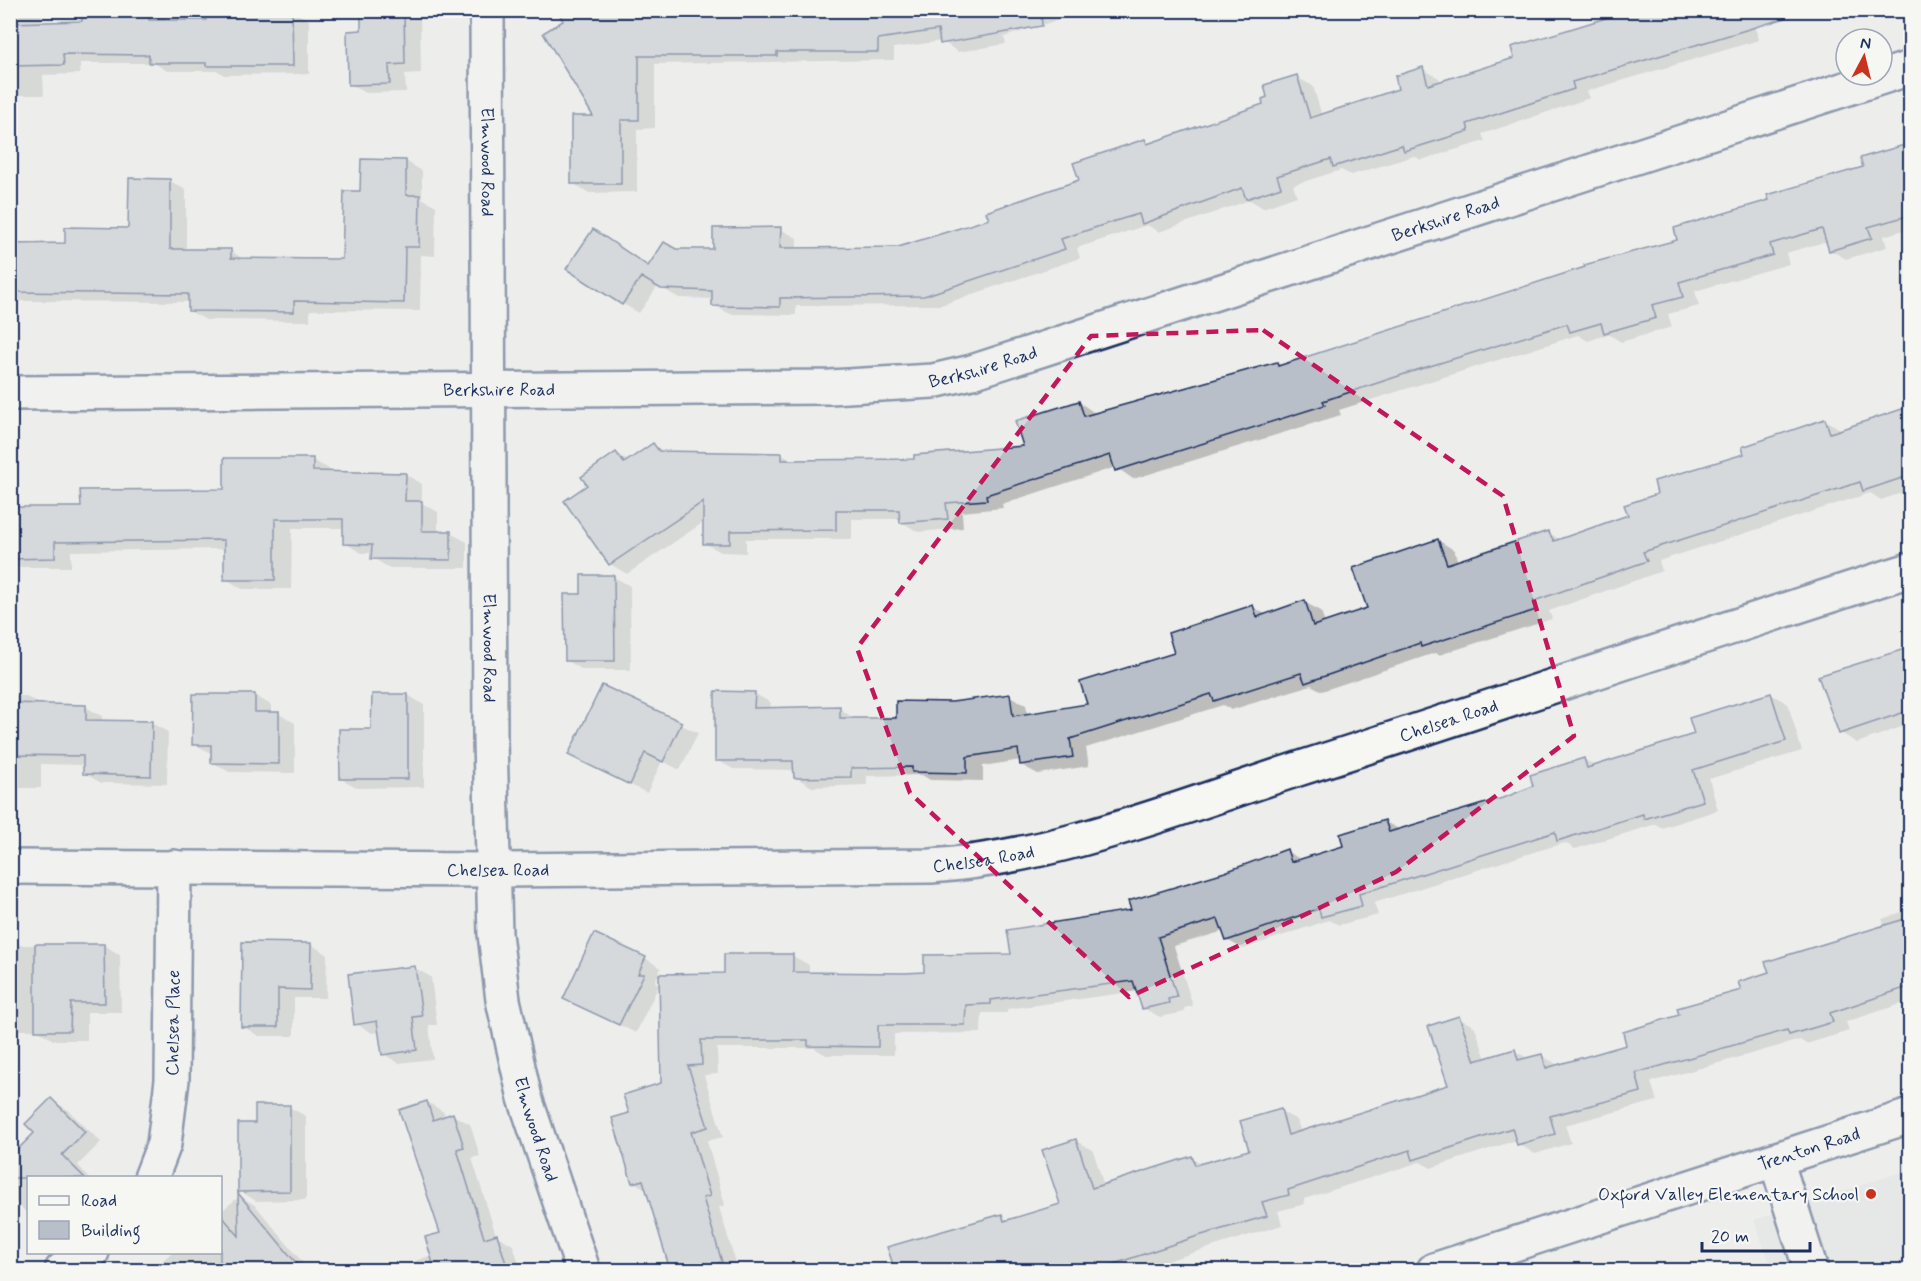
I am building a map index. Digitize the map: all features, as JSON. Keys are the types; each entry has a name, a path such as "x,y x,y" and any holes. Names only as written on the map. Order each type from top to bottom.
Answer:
{"street":[{"name":"Elmwood Road","path":"487,10 492,870 495,934 503,1000 525,1098 583,1270"},
{"name":"Berkshire Road","path":"10,393 830,387 933,381 972,372 1162,312 1911,68"},
{"name":"Chelsea Road","path":"10,867 492,870 931,866 974,863 1046,848 1141,822 1669,646 1911,570"},
{"name":"Chelsea Place","path":"152,1176 164,1144 172,1080 174,867"},
{"name":"Trenton Road","path":"1434,1270 1911,1116"},
{"path":"1776,1160 1811,1270"},
{"path":"62,1270 89,1254"}],"highlighted area":[{"path":"1263,330 1503,496 1574,736 1396,872 1129,997 910,793 857,648 1091,336"}],"shaded area":[{"name":"Oxford Valley Elementary School","path":"1910,1169 1910,1270 1772,1270 1754,1220"}],"building":[{"path":"82,10 149,10 149,20 206,20 206,10 292,10 293,66 206,66 206,63 149,63 149,55 63,54 64,65 10,66 10,23 82,21"},
{"path":"361,10 404,10 405,64 389,65 390,84 348,85 347,31 361,30"},
{"path":"557,10 1041,10 1042,26 940,44 938,30 878,39 878,52 777,52 777,56 639,56 639,120 621,120 621,184 571,184 571,116 593,116 543,33 563,21"},
{"path":"1632,10 1785,10 1786,18 1572,82 1574,89 1467,124 1469,131 1404,151 1402,145 1333,167 1331,159 1277,176 1281,187 1246,199 1242,188 1142,224 1139,214 1115,221 1061,239 1065,249 924,296 780,298 780,307 712,306 712,291 661,289 641,277 622,305 566,269 593,229 648,266 664,242 676,249 713,249 713,228 781,227 780,248 898,247 989,219 986,212 1079,180 1073,163 1145,139 1147,144 1263,104 1262,99 1267,97 1264,85 1297,75 1310,118 1398,89 1395,76 1423,67 1428,85 1514,58 1511,47"},
{"path":"1911,143 1911,215 1868,227 1872,238 1829,251 1822,229 1770,244 1773,255 1679,282 1683,297 1652,305 1656,318 1604,333 1601,323 1570,332 1567,324 1417,370 1323,401 1325,405 1115,471 1110,455 986,495 987,500 946,503 948,519 900,523 899,510 836,510 836,530 730,531 730,544 703,544 703,502 609,565 564,501 587,485 581,477 616,452 624,463 653,443 659,451 782,453 782,460 914,459 914,455 1023,446 1015,421 1079,401 1084,416 1277,362 1278,366 1585,267 1584,265 1677,240 1674,228 1769,200 1767,195 1863,167 1860,158"},
{"path":"361,159 406,160 406,195 420,195 419,247 405,247 404,303 294,301 294,312 188,311 188,294 10,292 10,244 65,243 65,227 128,228 129,178 170,179 170,249 231,249 231,258 342,259 344,191 360,191"},
{"path":"1911,406 1911,475 1863,491 1860,482 1643,552 1647,561 1534,601 1536,610 1421,647 1420,643 1305,683 1301,673 1214,701 1211,694 1070,739 1073,757 1020,765 1018,749 967,757 967,773 912,772 912,767 851,768 851,777 794,778 793,761 715,761 715,691 755,692 754,708 840,706 840,718 896,718 896,701 952,702 1010,694 1013,716 1087,704 1080,682 1174,653 1168,633 1253,605 1257,617 1305,600 1313,626 1367,608 1353,568 1438,539 1447,564 1548,531 1554,541 1628,515 1624,505 1657,494 1654,481 1744,454 1742,447 1825,419 1830,433"},
{"path":"224,458 313,458 313,471 406,473 405,501 422,501 422,531 451,531 451,560 371,559 372,545 343,544 343,519 275,519 275,580 224,580 224,540 55,542 55,558 10,559 10,507 81,507 80,490 224,489"},
{"path":"581,575 614,575 615,661 565,661 564,594 581,594"},
{"path":"1911,647 1911,710 1839,734 1818,676"},
{"path":"602,685 682,722 663,762 645,753 630,785 568,755"},
{"path":"1771,693 1786,741 1693,770 1703,801 1644,819 1643,814 1557,841 1555,832 1359,894 1362,906 1321,917 1319,909 1226,941 1218,919 1158,937 1177,997 1168,999 1169,1003 1142,1009 1133,981 991,1000 991,1004 966,1005 965,1025 878,1025 878,1047 808,1046 808,1040 701,1040 702,1065 688,1066 708,1127 691,1132 710,1196 703,1198 722,1262 693,1270 670,1270 643,1180 632,1183 612,1118 629,1113 623,1095 661,1083 659,974 724,973 724,954 793,954 793,972 905,973 924,972 924,955 1011,954 1007,930 1131,910 1128,901 1225,872 1287,849 1291,862 1343,846 1340,834 1385,820 1389,832 1506,797 1533,786 1530,775 1584,758 1587,768 1694,734 1689,718"},
{"path":"193,694 255,694 255,712 279,712 279,764 211,763 211,745 192,745"},
{"path":"372,694 408,694 408,779 340,779 339,729 371,729"},
{"path":"10,703 86,705 86,720 152,721 151,776 83,774 83,756 10,755"},
{"path":"1911,917 1911,986 1830,1013 1833,1022 1789,1035 1787,1030 1636,1073 1641,1092 1550,1116 1555,1134 1517,1145 1512,1128 1413,1160 1410,1150 1288,1190 1289,1195 1262,1202 1267,1216 1096,1270 895,1270 887,1247 1002,1214 1004,1221 1060,1204 1042,1150 1076,1139 1092,1188 1192,1156 1195,1165 1249,1150 1240,1121 1281,1109 1288,1135 1448,1085 1428,1026 1459,1016 1475,1061 1515,1049 1518,1060 1542,1054 1546,1068 1626,1045 1623,1032 1679,1015 1677,1008 1741,990 1738,982 1769,972 1765,962"},
{"path":"594,933 646,957 638,974 644,974 619,1025 563,999"},
{"path":"242,942 311,943 310,990 278,989 278,1027 241,1027"},
{"path":"35,944 104,944 105,1003 71,1003 70,1031 35,1031"},
{"path":"415,966 422,1016 413,1017 417,1050 382,1055 377,1021 354,1025 348,974"},
{"path":"51,1098 85,1132 62,1155 83,1176 10,1178 10,1157 34,1133 25,1124"},
{"path":"427,1101 433,1120 453,1113 464,1147 457,1149 484,1238 497,1234 508,1270 435,1270 425,1237 440,1233 399,1110"},
{"path":"255,1105 290,1105 290,1191 238,1192 238,1123 255,1123"},
{"path":"238,1193 302,1270 220,1270 222,1216 239,1236"}],"place":[{"name":"Oxford Valley Elementary School","path":"1871,1194"}]}
